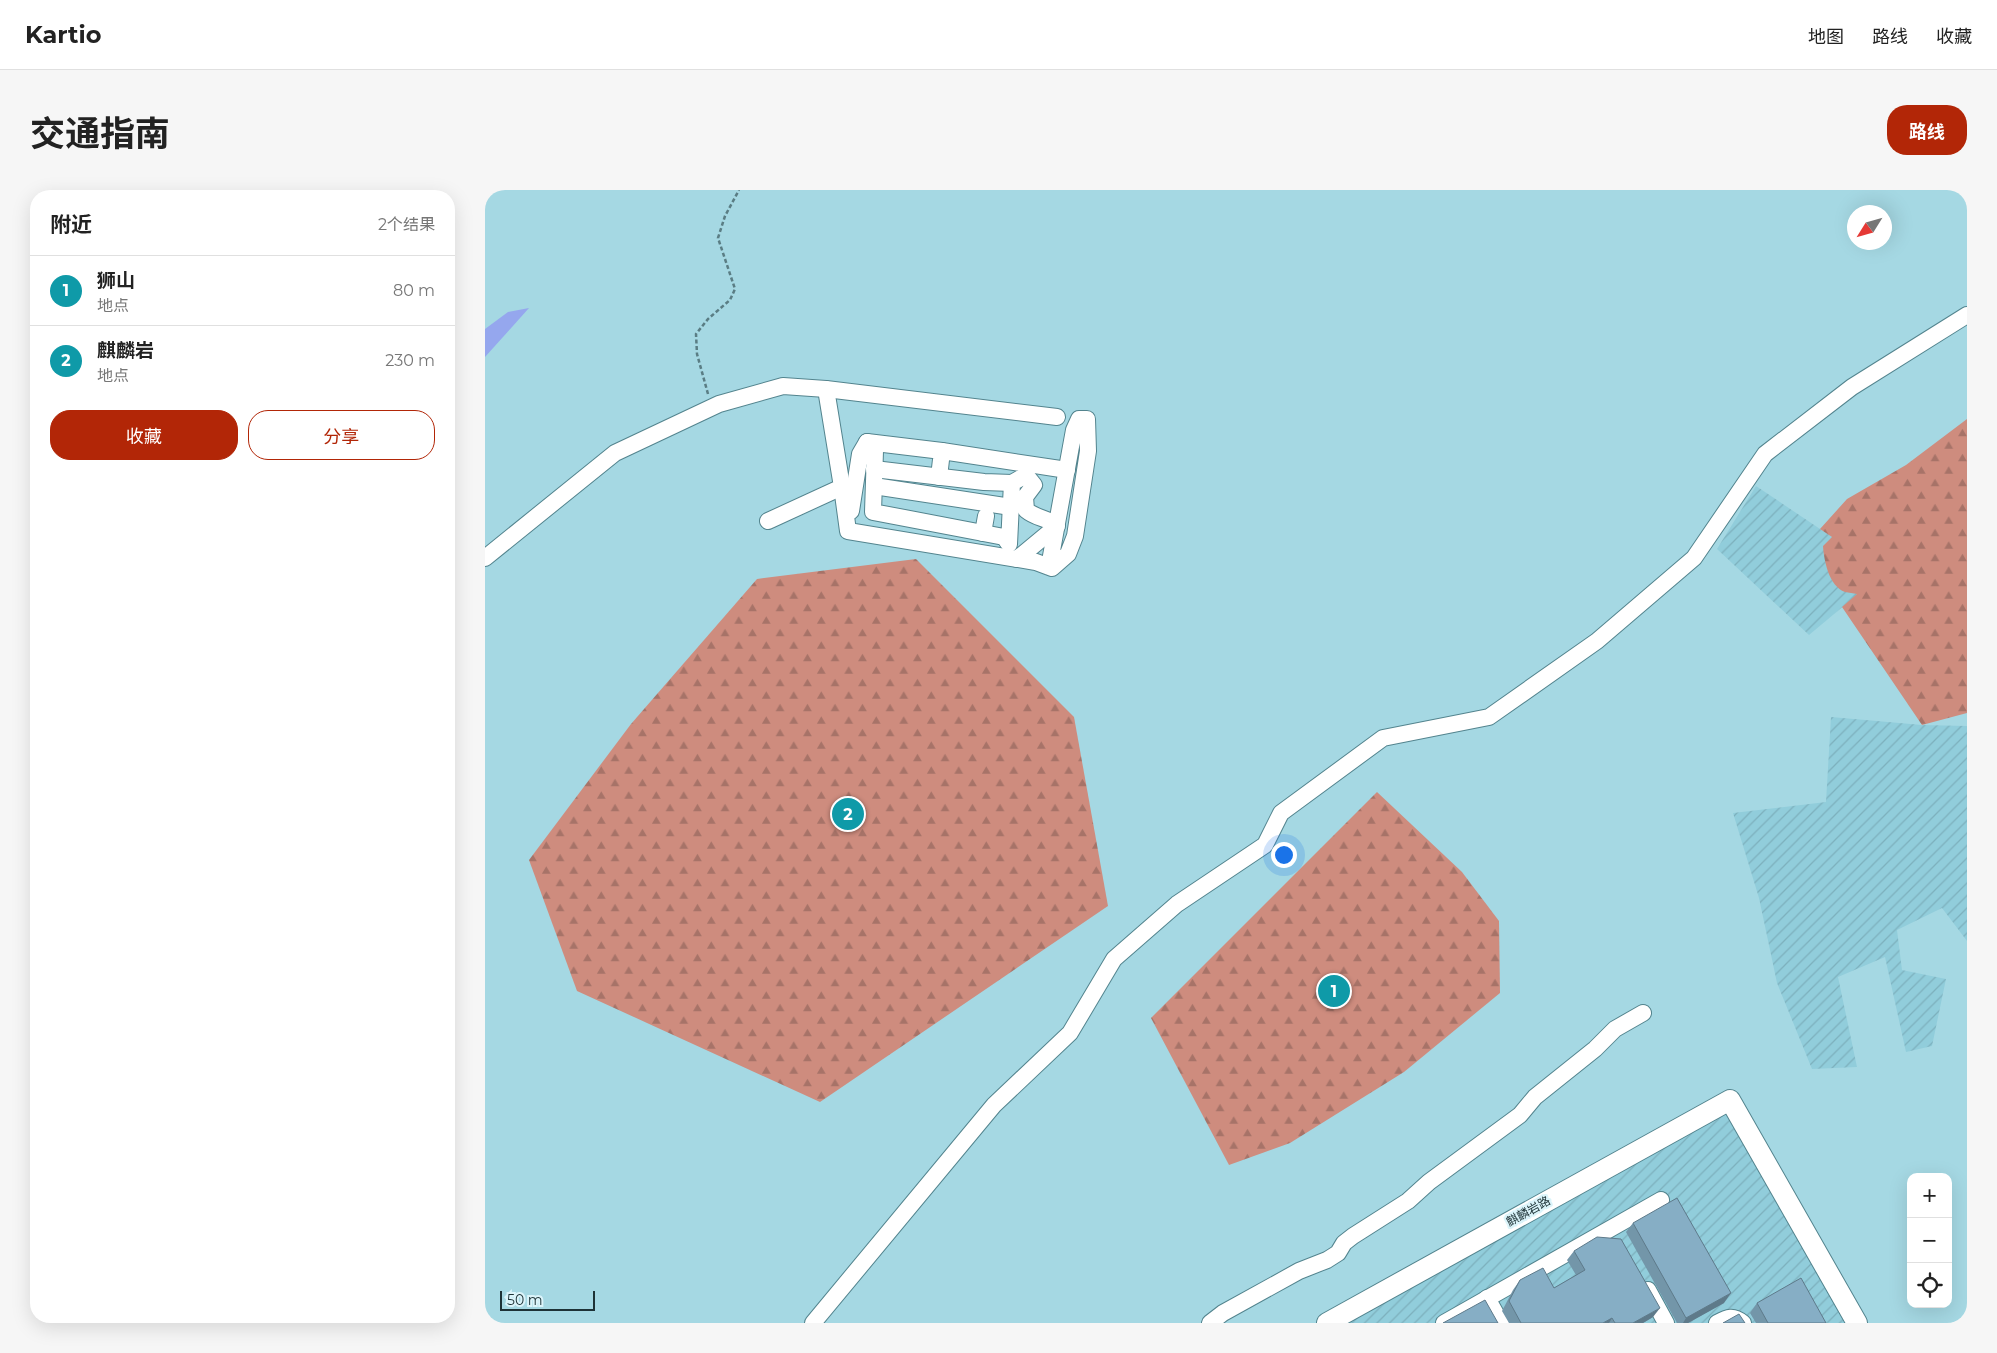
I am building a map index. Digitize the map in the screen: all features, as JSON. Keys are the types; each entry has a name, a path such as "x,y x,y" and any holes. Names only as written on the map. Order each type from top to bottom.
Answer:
{"main road":[{"name":"麒麟岩路","path":"1327,1323 1730,1100 1857,1323"}],"street":[{"path":"813,1323 994,1105 1070,1033 1114,959 1121,952 1177,904 1265,846 1281,813 1383,738 1489,717 1597,641 1694,558 1765,454 1852,387 1967,315"},
{"path":"485,558 615,453 712,408 783,386 826,389 1057,417"},
{"path":"826,389 847,531"},
{"path":"847,531 1036,562 1049,567 1053,568 1068,554 1075,536 1088,451 1087,419 1079,418 1074,430 1049,567"},
{"path":"847,531 860,454 867,442"},
{"path":"867,442 1067,470"},
{"path":"867,442 875,451 873,512 932,524 982,518 1011,508"},
{"path":"939,477 942,451"},
{"path":"899,455 899,472"},
{"path":"874,469 939,477 984,476 1012,483 1026,475 1034,485 1025,497 1026,510 1035,517 1047,518 1057,526"},
{"path":"874,486 937,496 982,518 1004,537 1009,544 1012,483"},
{"path":"768,521 842,487"},
{"path":"898,518 901,490"},
{"path":"932,524 937,496"},
{"path":"1017,559 1057,526"},
{"path":"1210,1323 1223,1313 1274,1285 1333,1256 1353,1236 1408,1202 1429,1182 1520,1115 1535,1097 1595,1049 1615,1029 1643,1013"},
{"path":"1444,1323 1661,1200"},
{"path":"1613,1227 1623,1244"},
{"path":"1642,1279 1667,1323"},
{"path":"1487,1298 1501,1323"},
{"path":"1717,1323 1728,1317 1736,1317 1743,1323"}],"path":[{"path":"712,408 697,354 696,334 708,319 730,300 735,289 719,238 725,216 739,190"}],"shaded area":[{"path":"1756,486 1832,537 1858,594 1809,635 1717,549"},
{"path":"1831,717 1922,725 1967,726 1967,941 1942,908 1897,930 1902,970 1946,979 1932,1046 1906,1052 1885,957 1838,977 1857,1067 1812,1069 1777,983 1759,898 1733,813 1826,802"},
{"path":"1730,1100 1857,1323 1327,1323"}],"green space":[{"path":"1967,419 1967,713 1922,725 1842,607 1857,594 1845,592 1831,579 1826,566 1823,546 1832,537 1820,529 1847,499 1906,465"},
{"path":"916,559 1074,717 1108,906 820,1102 577,991 529,860 631,724 757,579"},
{"path":"1377,792 1462,872 1499,921 1500,993 1404,1072 1290,1143 1229,1165 1151,1018"}],"water":[{"path":"529,308 485,357 485,329 508,312"}],"building":[{"path":"1677,1198 1731,1293 1686,1318 1633,1223"},
{"path":"1597,1237 1621,1239 1660,1308 1633,1323 1615,1323 1612,1318 1603,1323 1521,1323 1509,1301 1520,1280 1543,1268 1554,1288 1585,1270 1574,1251"},
{"path":"1801,1278 1826,1323 1768,1323 1757,1303"},
{"path":"1485,1300 1498,1323 1443,1323"},
{"path":"1739,1314 1745,1323 1723,1323"}],"place":[{"name":"麒麟岩","path":"848,814"},
{"name":"狮山","path":"1334,991"}]}
